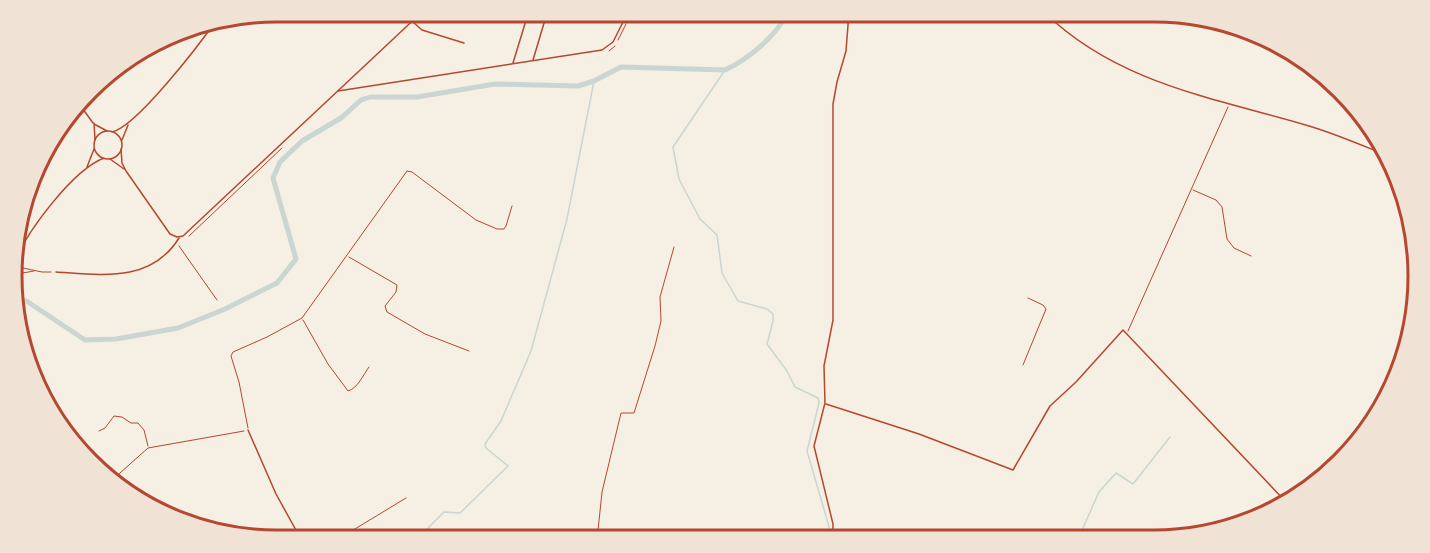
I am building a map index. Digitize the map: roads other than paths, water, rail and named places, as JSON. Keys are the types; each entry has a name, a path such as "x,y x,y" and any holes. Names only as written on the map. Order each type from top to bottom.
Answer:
{"street":[{"path":"56,272 87,274 138,271 147,268 411,22"},
{"path":"413,22 422,30 464,43"},
{"path":"513,64 526,22"},
{"path":"533,60 544,22"},
{"path":"336,92 606,48 613,42 623,22"},
{"path":"833,530 814,446 825,403 824,366 833,320 833,104 846,51 848,22"},
{"path":"1055,22 1090,49 1132,70 1187,92 1318,129 1373,150"},
{"path":"112,132 122,128 130,121 189,58 208,32"},
{"path":"84,111 94,123 116,134 122,142"},
{"path":"130,121 122,142 122,163 170,234 179,238"},
{"path":"87,168 94,148 94,123"},
{"path":"95,140 107,131"},
{"path":"94,148 98,154 110,159 126,171"},
{"path":"110,159 121,149"},
{"path":"25,240 37,221 87,168 104,158"},
{"path":"825,403 919,434 1013,470 1050,406 1076,382 1119,331 1123,330 1280,496"},
{"path":"248,430 276,494 296,530"}],"lane":[{"path":"248,430 239,382 231,356 233,352 302,318 407,171 412,172 476,220 497,229 504,229 506,226 512,206"},
{"path":"348,256 397,285 396,292 385,306 387,312 425,334 469,351"},
{"path":"302,318 345,389 352,390 369,367"},
{"path":"353,530 406,498"}],"waterway":[{"path":"24,300 85,340 116,339 178,328 225,309 277,283 296,259 273,178 280,162 302,141 341,118 361,100 370,97 417,97 495,84 578,86 594,81 621,67 725,70 761,46 782,22"},
{"path":"725,70 673,147 679,179 700,219 717,235 722,273 738,301 767,309 773,314 767,344 787,371 795,387 818,398 819,403 807,451 830,530"},
{"path":"426,530 444,512 460,513 508,466 486,448 485,444 501,421 531,351 567,219 594,81"},
{"path":"1082,530 1099,492 1116,473 1133,484 1170,437"}]}
